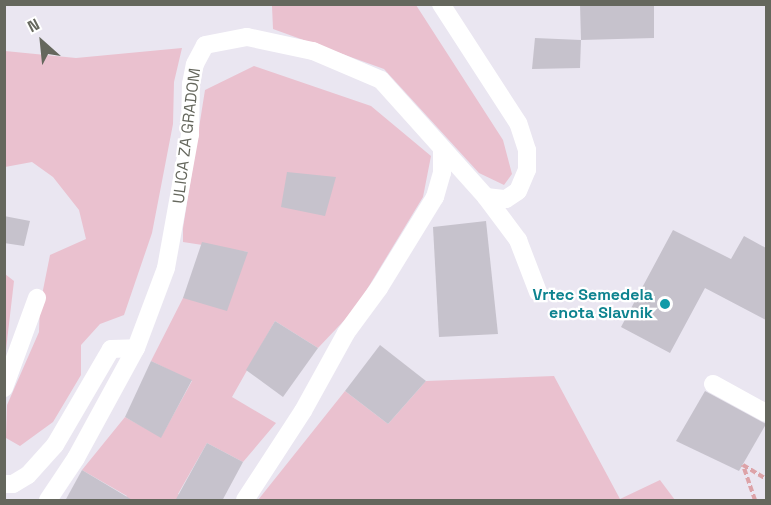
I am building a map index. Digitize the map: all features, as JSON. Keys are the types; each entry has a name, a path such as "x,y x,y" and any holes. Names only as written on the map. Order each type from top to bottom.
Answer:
{"street":[{"path":"441,4 465,45 503,95 527,150 527,170 518,191 506,199 486,197"},
{"name":"ULICA ZA GRADOM","path":"48,501 76,458 136,348 166,268 189,134 191,84 195,64 205,45 247,37 313,51 381,80 486,197 518,240 538,292"},
{"path":"245,501 303,411 346,333 380,288 435,197 442,173 442,149"},
{"path":"4,388 37,298"},
{"path":"4,484 13,484 28,475 55,445 111,348 136,348"},
{"path":"713,384 766,413"}],"path":[{"path":"755,501 743,465 766,479"}],"shaded area":[{"path":"276,4 416,5 503,140 512,174 504,185 479,173 384,69 273,29 272,6"},
{"path":"182,48 174,82 173,124 152,233 124,315 100,324 81,345 81,375 53,422 20,446 6,438 7,405 39,332 40,305 50,255 86,239 79,210 53,177 32,162 5,167 5,51 76,58"},
{"path":"254,66 371,106 431,156 423,197 355,309 318,348 275,321 232,397 276,423 243,462 207,443 178,494 189,500 124,500 127,496 82,470 125,417 161,437 192,381 151,361 183,298 248,252 183,242 183,228 205,90"},
{"path":"5,274 14,281 5,358"},
{"path":"554,376 620,499 660,480 675,500 258,500 345,391 388,424 426,381"}],"building":[{"path":"580,4 654,4 654,38 581,40"},
{"path":"535,38 581,40 580,68 532,69"},
{"path":"287,172 336,177 325,216 281,207"},
{"path":"4,216 30,221 24,246 4,243"},
{"path":"486,221 498,334 439,337 433,227"},
{"name":"Vrtec Semedela enota Slavnik","path":"673,230 731,259 744,236 766,248 766,320 705,288 670,353 621,327"},
{"path":"202,242 248,252 227,311 183,298"},
{"path":"275,321 318,348 283,397 246,370"},
{"path":"380,345 426,381 388,424 345,391"},
{"path":"151,361 192,380 161,438 125,417"},
{"path":"705,391 766,424 739,471 676,441"},
{"path":"207,443 243,462 222,501 175,501"},
{"path":"82,470 134,501 65,501"}],"place":[{"name":"Vrtec Semedela enota Slavnik","path":"665,304"}]}
